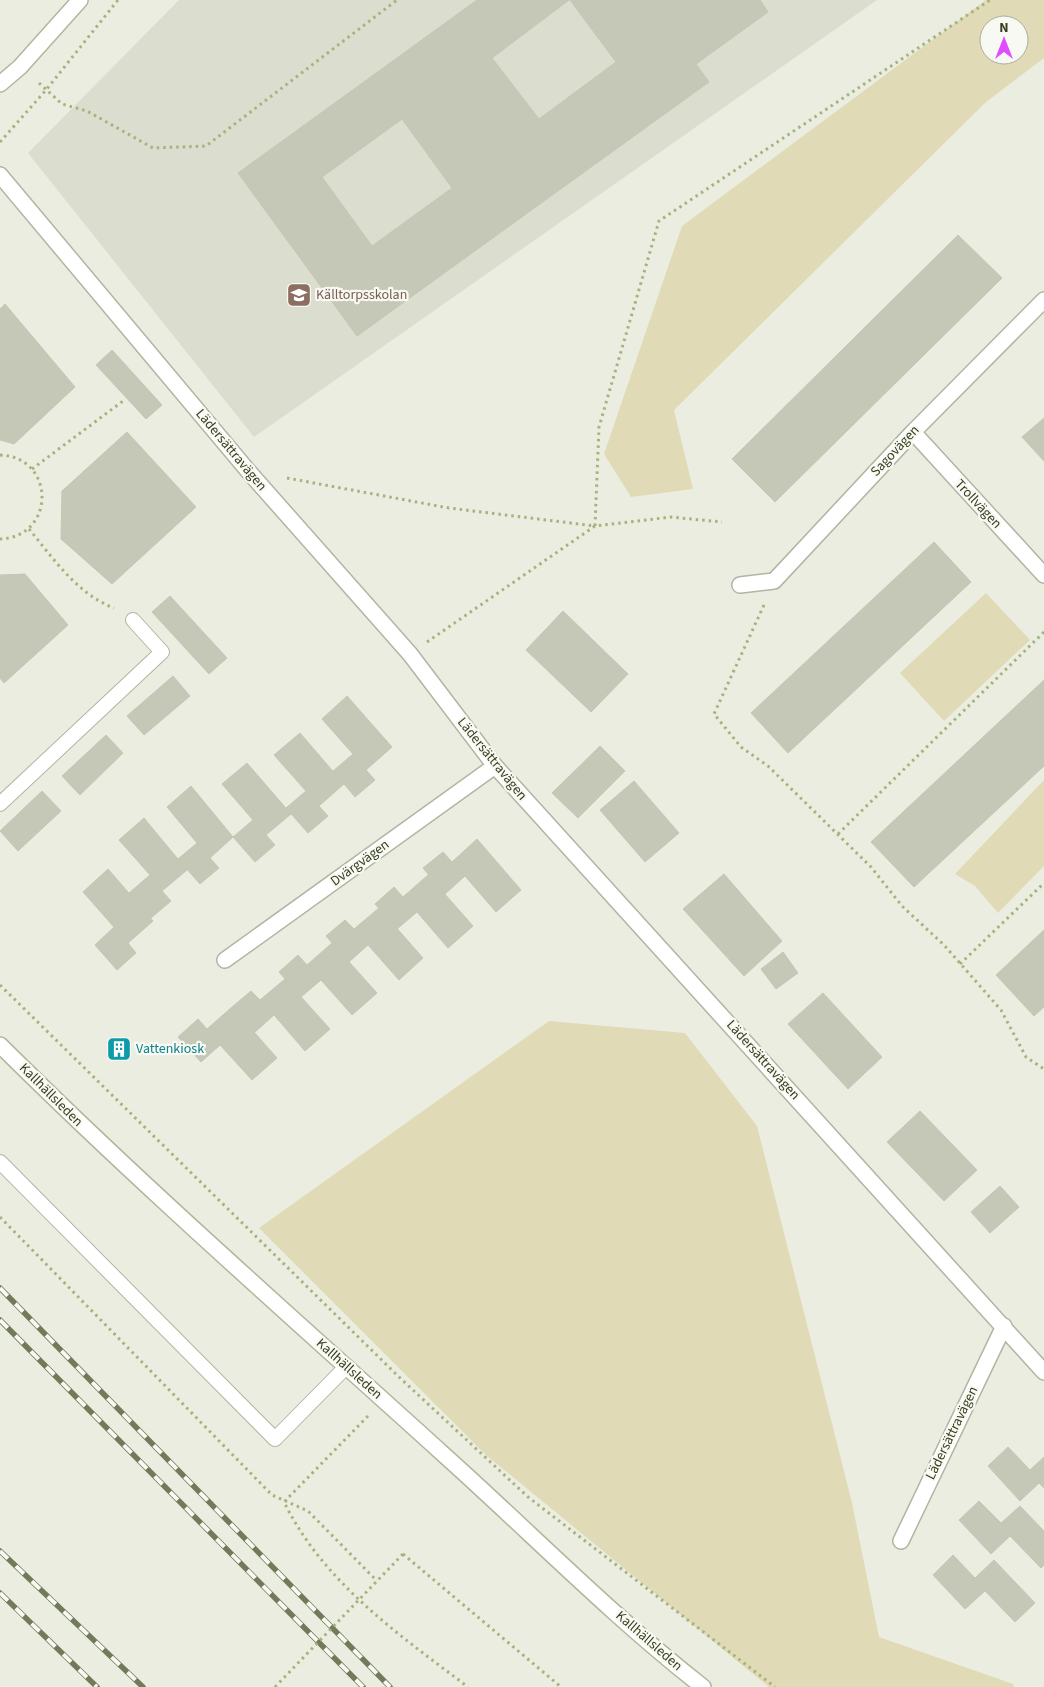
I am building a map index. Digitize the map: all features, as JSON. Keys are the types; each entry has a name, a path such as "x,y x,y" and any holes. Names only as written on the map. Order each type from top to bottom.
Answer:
{"street":[{"path":"0,84 20,67 80,0"},
{"name":"Lädersättravägen","path":"0,175 249,472 410,654 495,766 1044,1372"},
{"name":"Sagovägen","path":"774,581 913,432 1044,300"},
{"name":"Trollvägen","path":"913,432 1044,575"},
{"path":"740,585 774,581"},
{"name":"Dvärgvägen","path":"225,960 495,766"},
{"name":"Kallhällsleden","path":"0,1045 81,1126 510,1514 653,1648 703,1687"},
{"name":"Lädersättravägen","path":"901,1541 1004,1326"}],"lane":[{"path":"0,804 162,652 133,620"},
{"path":"0,1162 275,1438 346,1367"}],"path":[{"path":"0,142 46,90 118,0"},
{"path":"39,84 62,104 88,111 153,148 206,146 396,0"},
{"path":"596,526 599,427 659,221 990,0"},
{"path":"32,468 123,400"},
{"path":"0,455 22,460 32,468 43,492 42,506 37,518 29,529 16,536 0,539"},
{"path":"249,472 449,508 596,526 671,517 722,522"},
{"path":"410,654 596,526"},
{"path":"29,529 65,573 98,602 123,611 133,620"},
{"path":"774,581 714,714 741,747 768,766 871,867 902,906 960,964 1001,1010 1026,1057 1044,1069"},
{"path":"838,834 1044,632"},
{"path":"960,964 1044,883"},
{"path":"0,984 399,1376 528,1497 775,1687"},
{"path":"0,1217 272,1495 284,1502 308,1511 377,1581"},
{"path":"284,1502 384,1400 399,1376"},
{"path":"284,1502 294,1521 341,1584 373,1614 468,1687"},
{"path":"275,1687 403,1554 561,1687"}],"shaded area":[{"name":"Källtorpsskolan","path":"179,0 877,0 254,437 28,153"},
{"path":"986,0 1044,0 1044,58 986,102 674,410 693,489 631,497 604,454 682,226"},
{"path":"986,593 1030,640 944,721 900,673"},
{"path":"1044,780 1044,866 998,913 975,886 955,874"},
{"path":"549,1021 685,1033 757,1126 852,1503 879,1637 1013,1684 1014,1687 769,1687 486,1455 259,1228"}],"building":[{"path":"477,0 569,0 492,58 539,119 616,62 570,0 760,0 768,12 696,64 709,82 357,336 238,173","holes":["402,119 452,188 372,246 322,177"]},
{"path":"958,235 1002,278 775,502 732,459"},
{"path":"5,304 75,387 14,444 0,440 0,309"},
{"path":"112,350 162,405 146,419 96,365"},
{"path":"1044,418 1044,461 1022,437"},
{"path":"127,432 196,507 112,584 61,539 62,491"},
{"path":"934,542 971,582 788,753 751,713"},
{"path":"25,574 68,625 4,683 0,678 0,575"},
{"path":"170,596 227,658 209,674 152,612"},
{"path":"563,611 628,674 591,712 526,650"},
{"path":"173,676 190,696 144,735 127,716"},
{"path":"1044,680 1044,766 914,887 871,842"},
{"path":"347,696 392,747 366,770 375,780 355,797 333,771 353,754 322,719"},
{"path":"300,733 344,784 319,806 328,816 308,833 286,808 306,791 274,755"},
{"path":"106,735 123,753 80,795 62,776"},
{"path":"600,746 625,771 578,818 552,793"},
{"path":"247,763 291,814 266,835 275,845 255,862 233,837 253,820 222,784"},
{"path":"634,781 679,833 645,862 600,810"},
{"path":"191,786 233,837 210,858 219,868 200,884 178,859 197,843 167,807"},
{"path":"42,791 61,811 18,851 0,831"},
{"path":"144,818 187,870 162,891 171,901 151,918 129,893 150,875 119,840"},
{"path":"477,839 521,890 496,912 465,876 445,894 423,868 443,852 452,862"},
{"path":"108,869 153,921 128,943 136,953 117,970 95,945 114,927 83,892"},
{"path":"724,874 782,941 744,976 683,909"},
{"path":"428,875 473,926 448,948 417,912 397,929 375,904 394,887 403,897"},
{"path":"379,908 423,958 399,980 368,945 349,962 326,936 345,920 354,929"},
{"path":"1044,930 1044,1007 1034,1016 996,975"},
{"path":"332,943 377,993 352,1015 321,980 301,997 279,972 298,955 307,965"},
{"path":"783,952 798,973 776,989 761,969"},
{"path":"285,979 330,1029 305,1051 274,1015 254,1033 232,1007 251,991 260,1000"},
{"path":"823,993 882,1057 848,1089 788,1024"},
{"path":"232,1007 277,1058 252,1080 220,1045 201,1062 178,1037 198,1019 207,1029"},
{"path":"920,1111 977,1170 944,1201 887,1142"},
{"path":"1000,1186 1019,1207 990,1233 971,1212"},
{"path":"1008,1447 1030,1470 1044,1457 1044,1488 1039,1483 1020,1501 988,1466"},
{"path":"979,1501 1001,1523 1020,1506 1044,1531 1044,1565 1041,1568 1010,1536 991,1554 959,1520"},
{"path":"953,1555 975,1578 994,1560 1035,1603 1015,1622 985,1591 965,1609 933,1575"}],"railway":[{"path":"0,1288 390,1687"},
{"path":"0,1320 363,1687"},
{"path":"0,1551 143,1687"},
{"path":"0,1593 97,1687"}],"place":[{"name":"Källtorpsskolan","path":"299,295"},
{"name":"Vattenkiosk","path":"119,1049"}]}
